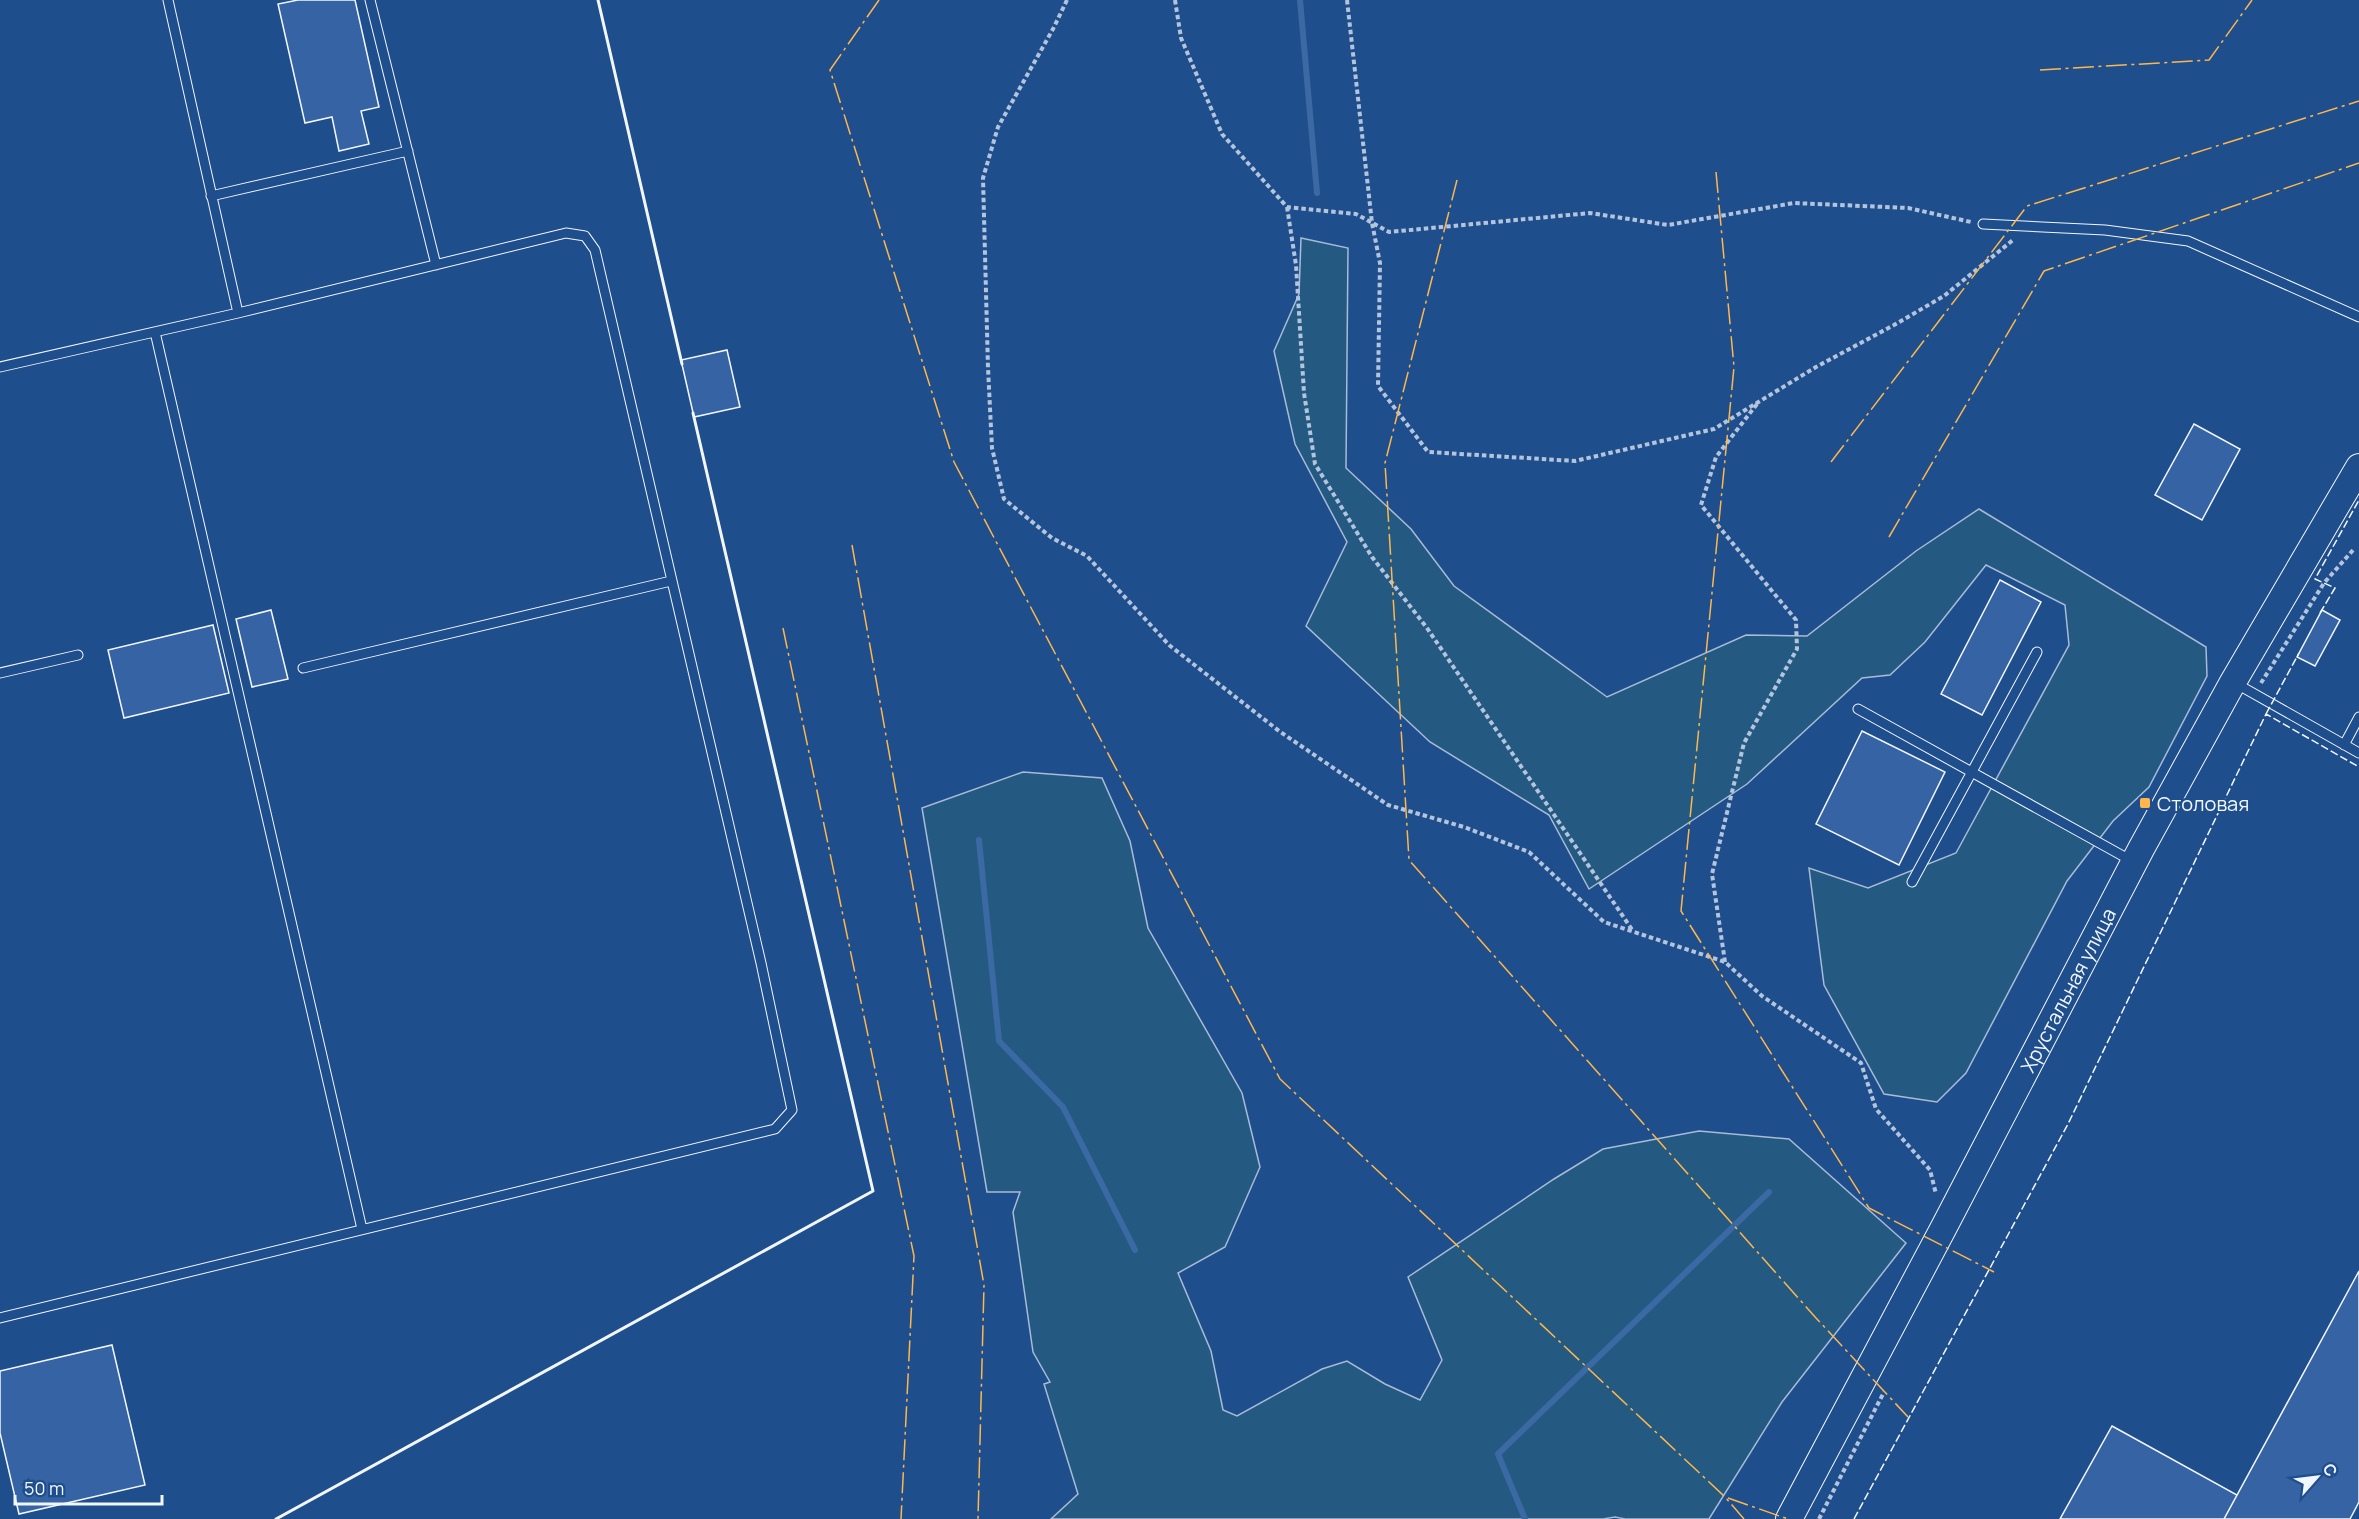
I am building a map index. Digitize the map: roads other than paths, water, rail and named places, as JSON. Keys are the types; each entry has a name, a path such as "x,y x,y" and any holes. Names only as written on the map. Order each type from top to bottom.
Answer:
{"street":[{"name":"Хрустальная улица","path":"1789,1519 2134,862 2244,688 2359,467"}],"lane":[{"path":"168,0 238,313"},
{"path":"370,0 436,265"},
{"path":"212,196 408,151"},
{"path":"1983,224 2105,230 2188,241 2359,317"},
{"path":"0,367 238,313 567,233 585,236 596,250 761,963 792,1110 775,1129 0,1318"},
{"path":"155,332 362,1229"},
{"path":"303,668 671,581"},
{"path":"1912,882 2037,652"},
{"path":"0,673 78,655"},
{"path":"2244,688 2359,753"},
{"path":"1858,709 2134,862"},
{"path":"2344,745 2359,717"}],"waterway":[{"path":"1300,0 1317,193"},
{"path":"979,840 999,1041 1063,1107 1135,1250"},
{"path":"1525,1519 1498,1454 1769,1192"}],"place":[{"name":"Столовая","path":"2145,803"}]}
